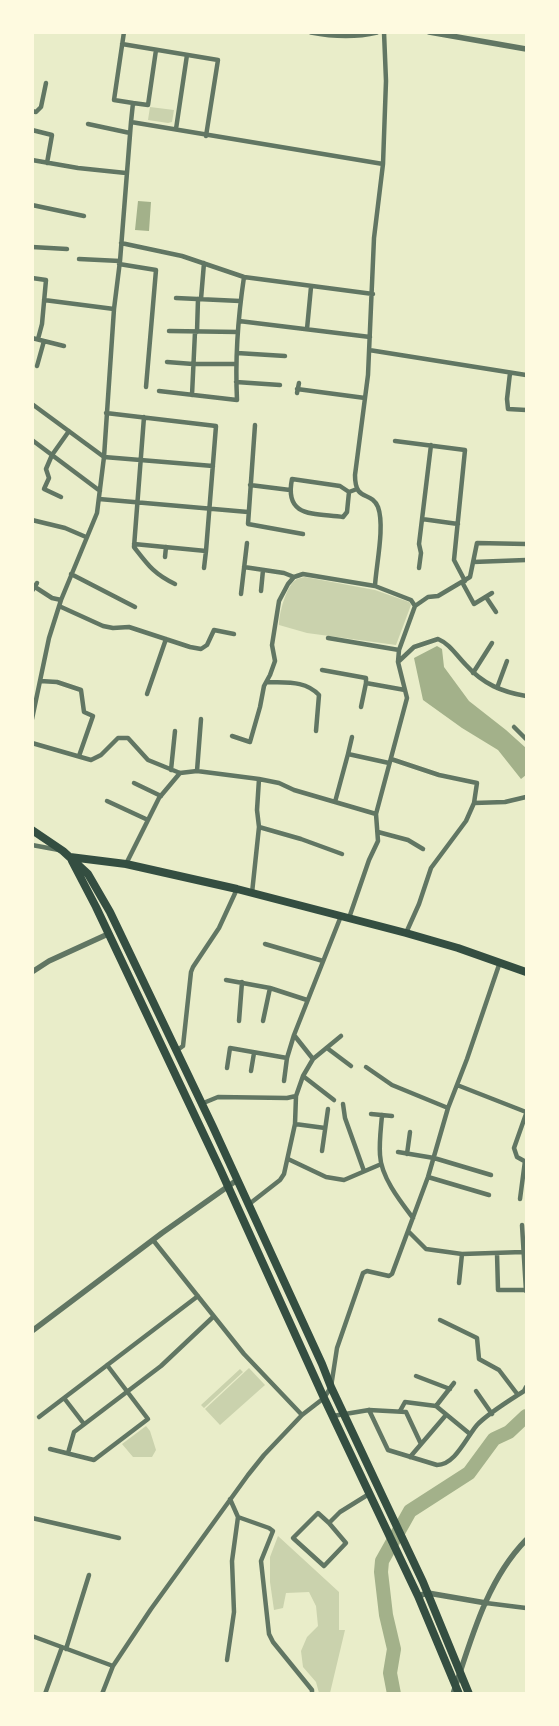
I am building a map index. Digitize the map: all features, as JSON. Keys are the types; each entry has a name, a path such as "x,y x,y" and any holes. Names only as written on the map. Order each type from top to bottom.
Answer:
{"main road":[{"path":"32,830 63,851 88,874 110,912 237,1180 331,1387 428,1593 470,1694"},
{"path":"70,857 126,864 237,889 406,933 526,972"},
{"path":"70,857 96,907 228,1186 324,1398 418,1596 459,1694"}],"street":[{"path":"124,32 114,100 148,105 156,50"},
{"path":"311,32 326,35 365,35 377,32"},
{"path":"375,586 380,542 380,512 375,502 360,494 355,485 355,475 365,398 373,294 374,238 383,164 386,82 384,32"},
{"path":"429,32 526,49"},
{"path":"122,44 218,60 206,136"},
{"path":"176,129 187,55"},
{"path":"32,111 36,112 41,108 46,83"},
{"path":"32,719 49,638 61,600 97,513 104,457 114,309 120,263 133,103"},
{"path":"131,122 383,164"},
{"path":"88,124 130,133"},
{"path":"32,130 52,135 47,163"},
{"path":"32,160 126,173"},
{"path":"32,206 84,216"},
{"path":"121,243 182,256 244,277 373,294"},
{"path":"32,247 67,249"},
{"path":"79,260 120,263 156,270 146,387"},
{"path":"192,395 196,332 204,263"},
{"path":"160,391 237,400 236,364 240,301 244,277"},
{"path":"32,278 46,280 42,324 35,339 64,346"},
{"path":"307,329 311,287"},
{"path":"176,298 240,301"},
{"path":"44,300 114,309"},
{"path":"239,321 370,337"},
{"path":"169,331 238,332"},
{"path":"37,366 44,341"},
{"path":"369,350 526,375"},
{"path":"237,353 285,356"},
{"path":"166,362 236,364"},
{"path":"510,373 507,399 508,409 526,410"},
{"path":"236,382 280,385"},
{"path":"298,383 297,391 365,398"},
{"path":"32,404 104,457 213,466"},
{"path":"106,414 216,426"},
{"path":"144,417 134,548 161,578 176,584"},
{"path":"204,568 217,419"},
{"path":"255,425 248,524 303,534"},
{"path":"61,497 44,489 49,478 46,469 52,455 69,431"},
{"path":"32,440 100,491"},
{"path":"395,441 465,450 454,560 474,604 492,593"},
{"path":"419,568 421,553 419,544 431,445"},
{"path":"292,479 340,486 349,492 347,512 342,517 299,510 292,503 290,490 292,479"},
{"path":"250,485 290,490"},
{"path":"349,492 357,489"},
{"path":"99,499 248,512"},
{"path":"422,519 458,524"},
{"path":"32,520 66,528 86,536"},
{"path":"240,594 247,543"},
{"path":"349,918 369,860 378,841 376,814 407,698 398,662 399,650 415,606 428,597 438,596 470,577 477,543 526,544"},
{"path":"134,544 206,551"},
{"path":"165,557 166,547"},
{"path":"473,562 526,560"},
{"path":"244,567 284,573 294,577"},
{"path":"261,590 264,570"},
{"path":"71,574 136,607"},
{"path":"232,736 250,742 264,686 275,661 272,645 280,600 294,577 303,574 375,586 412,600 415,606"},
{"path":"35,587 52,598 61,600"},
{"path":"486,597 496,612"},
{"path":"60,606 103,626 113,628 129,627 201,649 207,645 214,630 234,634"},
{"path":"328,638 399,650"},
{"path":"147,694 166,639"},
{"path":"398,662 414,647 438,639 446,643 474,673 497,688 506,693 526,696"},
{"path":"474,673 492,643"},
{"path":"497,688 507,661"},
{"path":"322,670 366,678 361,706"},
{"path":"40,681 57,682 81,690 84,712 93,716 79,756"},
{"path":"267,682 309,686 319,695 316,730"},
{"path":"366,682 405,690"},
{"path":"197,770 201,719"},
{"path":"514,727 526,739"},
{"path":"172,770 175,731"},
{"path":"32,743 91,760 101,755 118,738 128,738 148,760 180,773 197,770 279,783 294,790 376,814"},
{"path":"335,802 352,738"},
{"path":"348,754 390,761 439,775 477,783 474,803 466,821 431,868 406,933"},
{"path":"126,864 160,796 180,773"},
{"path":"252,893 258,827 259,779"},
{"path":"134,783 160,796"},
{"path":"474,803 505,802 526,797"},
{"path":"107,802 148,820"},
{"path":"258,827 301,839 342,854"},
{"path":"378,832 408,840 423,849"},
{"path":"32,845 63,851"},
{"path":"176,1051 182,1046 191,972 219,928 237,889"},
{"path":"284,1081 294,1035 341,916"},
{"path":"32,972 49,961 108,934"},
{"path":"264,944 323,961"},
{"path":"102,1694 113,1666 230,1500 264,1455 302,1415 324,1398 331,1387 337,1348 363,1273 367,1271 389,1276 392,1274 428,1177 448,1108 500,962"},
{"path":"226,980 270,988 307,1000"},
{"path":"239,1021 242,982"},
{"path":"263,1021 270,988"},
{"path":"294,1035 313,1058"},
{"path":"248,1205 280,1180 284,1174 294,1124 296,1096 303,1076 313,1058 341,1036"},
{"path":"227,1068 230,1048 288,1058"},
{"path":"328,1048 351,1066"},
{"path":"251,1071 254,1053"},
{"path":"366,1066 392,1085 448,1108"},
{"path":"303,1076 334,1100"},
{"path":"457,1085 526,1113 514,1148 517,1157 526,1162 520,1199"},
{"path":"201,1104 218,1097 287,1098 296,1096"},
{"path":"343,1104 345,1118 364,1171"},
{"path":"322,1151 328,1109"},
{"path":"371,1114 392,1116"},
{"path":"382,1115 380,1156 388,1179 413,1218"},
{"path":"294,1124 325,1128"},
{"path":"407,1154 410,1132"},
{"path":"520,1132 526,1135"},
{"path":"398,1152 434,1158 491,1175"},
{"path":"288,1159 326,1176 344,1180 379,1165"},
{"path":"428,1177 489,1195"},
{"path":"32,1331 153,1240 237,1180"},
{"path":"497,1253 498,1290 526,1290 522,1225"},
{"path":"408,1231 426,1248 462,1254 523,1252"},
{"path":"153,1240 244,1354 302,1415"},
{"path":"459,1283 462,1254"},
{"path":"39,1417 198,1296"},
{"path":"68,1454 74,1432 161,1366 213,1317"},
{"path":"440,1320 477,1338 479,1359 499,1370 518,1395"},
{"path":"50,1449 94,1460 148,1419 107,1365"},
{"path":"416,1376 450,1389"},
{"path":"436,1406 454,1383"},
{"path":"369,1410 388,1450 442,1465 454,1457 478,1424 526,1387"},
{"path":"476,1391 492,1414"},
{"path":"64,1398 84,1424"},
{"path":"400,1411 405,1402 436,1406 470,1434"},
{"path":"333,1416 369,1410 406,1412 421,1444"},
{"path":"410,1457 446,1415"},
{"path":"329,1523 340,1512 370,1494"},
{"path":"227,1660 234,1612 232,1561 238,1517 230,1500"},
{"path":"318,1513 329,1523 346,1543 324,1566 293,1538 318,1513"},
{"path":"238,1517 273,1531 261,1561 269,1634 273,1642 312,1690 312,1694"},
{"path":"32,1518 118,1538"},
{"path":"453,1694 460,1671 496,1580 513,1554 526,1540"},
{"path":"45,1694 64,1648 89,1575"},
{"path":"418,1596 428,1593 526,1608"},
{"path":"32,1636 113,1666"}],"shaded area":[{"path":"150,107 174,110 172,122 148,120"},
{"path":"138,201 151,202 149,231 135,230"},
{"path":"305,577 375,590 409,602 411,605 396,645 307,633 279,625 286,593 293,582"},
{"path":"437,646 442,649 444,667 469,701 526,748 526,775 521,779 498,750 462,728 423,700 414,658"},
{"path":"249,1368 265,1385 220,1425 205,1409"},
{"path":"240,1369 243,1372 204,1408 201,1405"},
{"path":"146,1426 150,1431 156,1450 152,1457 133,1457 122,1444"},
{"path":"278,1536 339,1592 339,1630 345,1630 330,1693 319,1693 316,1682 303,1667 301,1651 307,1637 318,1626 316,1606 309,1592 286,1593 283,1608 274,1610 270,1582 270,1557"}],"waterway":[{"path":"394,1694 390,1673 394,1649 386,1615 381,1572 382,1561 410,1511 469,1473 494,1439 509,1432 526,1416"}]}
